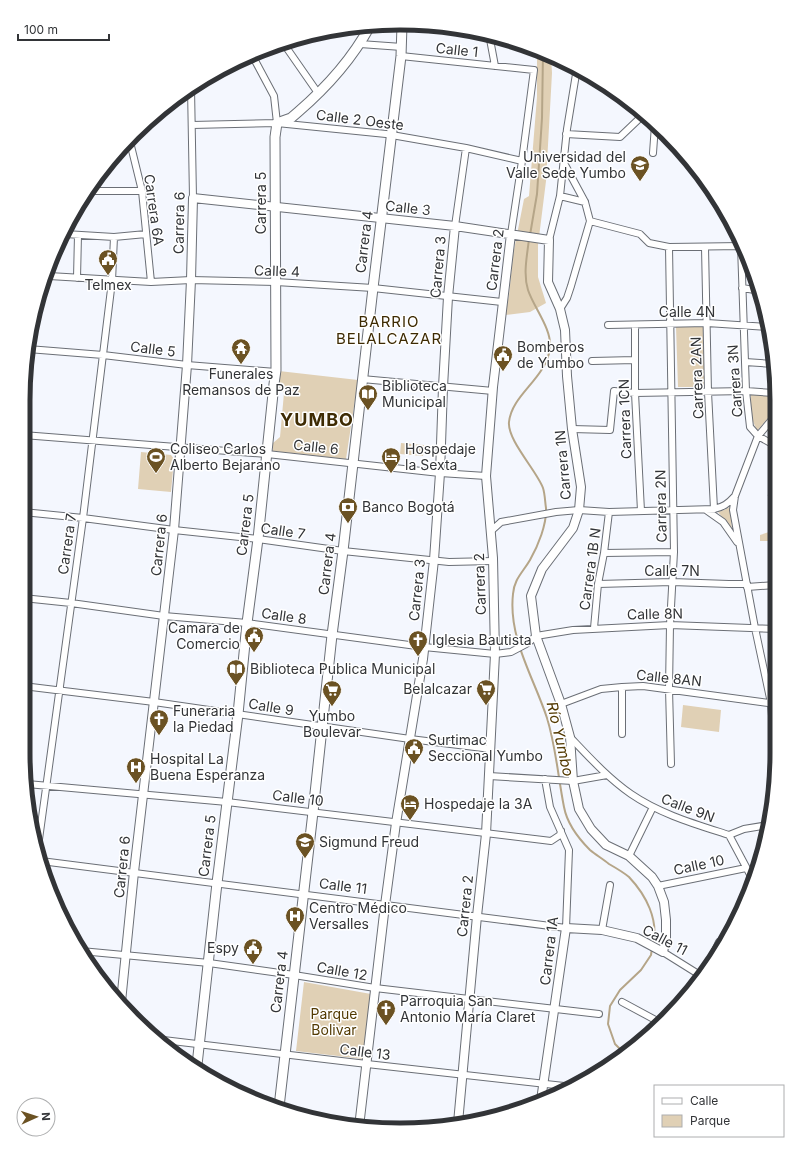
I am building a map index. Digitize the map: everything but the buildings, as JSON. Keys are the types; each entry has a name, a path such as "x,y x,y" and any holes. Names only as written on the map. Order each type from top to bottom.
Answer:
{"main road":[{"name":"Carrera 4","path":"280,1103 332,635 401,52 402,30"},
{"path":"277,123 295,115 318,94 340,71 360,44 367,32"},
{"name":"Carrera 5","path":"197,1063 209,963 216,883 238,714 276,372 275,137 277,123"}],"street":[{"path":"490,42 495,66"},
{"name":"Calle 1","path":"360,44 401,52 495,66 534,70"},
{"path":"287,48 318,94"},
{"path":"254,60 274,96 277,123"},
{"name":"Carrera 2","path":"458,1118 461,1075 486,834 491,749 495,654 493,561 486,476 502,302 534,70"},
{"name":"Carrera 1N","path":"576,75 566,134 560,196 547,240 548,282 560,309 565,330 567,376 572,429 581,487 579,510 573,528 542,569 532,596 536,636 561,704 570,737 570,781 579,810 591,829 606,845 629,856 652,877 658,886 664,902 666,920 666,938 662,952"},
{"name":"Carrera 6","path":"122,997 134,872 174,530 187,365 193,198 191,94"},
{"path":"566,134 620,137 641,119"},
{"name":"Calle 2 Oeste","path":"192,125 277,123 391,134 466,148 522,161"},
{"path":"654,153 655,132"},
{"name":"Carrera 6A","path":"130,147 142,191 151,282"},
{"name":"Carrera 3","path":"360,1121 385,904 396,823 423,659 434,560 440,473 448,297 455,226 466,148"},
{"path":"560,309 567,298 590,221 585,202 564,162"},
{"path":"94,191 142,191"},
{"path":"560,196 585,202"},
{"name":"Calle 3","path":"193,198 455,226 547,240"},
{"path":"590,221 640,234 649,243 669,247 737,246"},
{"path":"69,234 114,237 146,234"},
{"path":"77,278 78,234"},
{"name":"Carrera 7","path":"40,838 83,518 112,280 114,237"},
{"name":"Carrera 2N","path":"669,247 672,510 674,552 670,625 669,689 671,764"},
{"name":"Carrera 2AN","path":"705,247 708,392 714,509"},
{"name":"Carrera 3N","path":"742,258 746,391 750,427 758,436"},
{"name":"Calle 4","path":"52,276 151,282 191,280 276,282 373,288 502,302"},
{"path":"742,288 753,290"},
{"name":"Calle 4N","path":"608,325 707,323 763,327"},
{"name":"Carrera 1CN","path":"635,325 635,393 641,511"},
{"name":"Calle 5","path":"33,349 102,355 187,365 276,372"},
{"path":"592,361 635,360"},
{"path":"745,362 768,364"},
{"path":"362,379 493,391"},
{"path":"572,429 610,430 614,391 635,393 746,391 770,393"},
{"path":"770,422 758,436 735,496 733,510 755,628 770,691"},
{"name":"Calle 6","path":"30,436 267,454 440,473 486,476"},
{"path":"758,436 770,443"},
{"path":"491,532 501,522 556,512 579,510 609,512 706,510 722,507 729,503 735,496"},
{"path":"706,510 723,522 739,545"},
{"name":"Carrera 1B N","path":"594,628 598,584 604,553 609,512"},
{"name":"Calle 7","path":"30,513 258,539 343,551 463,562 493,561"},
{"path":"490,513 501,522"},
{"path":"604,553 674,552"},
{"name":"Calle 7N","path":"598,584 672,582 770,585"},
{"name":"Calle 8","path":"30,599 164,616 247,623 424,647 495,654 511,652 528,644 536,636"},
{"name":"Calle 8N","path":"536,636 545,633 594,628 670,625 770,629"},
{"name":"Calle 8AN","path":"561,704 595,691 643,686 770,704"},
{"name":"Calle 9","path":"30,687 59,692 154,702 322,727 491,749"},
{"path":"622,687 622,734"},
{"name":"Calle 9N","path":"570,737 607,775 630,793 653,808 729,836 744,829 763,825"},
{"path":"489,776 570,781 607,775"},
{"name":"Carrera 1A","path":"542,1095 566,928 569,850 550,807 548,780"},
{"name":"Calle 10","path":"32,784 227,802 551,841 560,835 561,831"},
{"path":"629,856 653,808"},
{"path":"729,836 749,874"},
{"name":"Calle 11","path":"47,862 566,928 602,930 637,938 698,973"},
{"name":"Calle 10","path":"658,886 746,868"},
{"path":"602,930 610,885"},
{"name":"Calle 12","path":"88,952 209,963 375,988 599,1014"},
{"path":"622,1002 656,1020"},
{"name":"Calle 13","path":"168,1041 562,1086"}],"green space":[{"path":"537,56 551,62 552,73 546,181 538,245 538,277 546,303 530,312 505,315 509,295 513,255 524,199 529,196 537,97"},
{"path":"704,326 705,387 678,387 676,327"},
{"path":"279,371 358,380 346,459 273,451 273,443 280,437 284,393 278,386"},
{"path":"751,394 770,396 770,416 757,431 750,414"},
{"path":"401,443 424,445 423,456 400,454"},
{"name":"Coliseo Carlos Alberto Bejarano","path":"141,452 171,455 174,459 171,492 138,489"},
{"path":"730,507 732,529 718,512"},
{"path":"770,532 770,541 760,541 760,535"},
{"path":"683,705 721,710 719,732 681,727"},
{"name":"Parque Bolivar","path":"304,982 371,994 363,1059 296,1051"}],"waterway":[{"name":"Río Yumbo","path":"530,235 537,194 542,118 543,58"},
{"name":"Río Yumbo","path":"529,239 526,265 528,290 546,326 550,341 550,348 542,369 516,403 511,412 509,422 510,429 517,446 543,488 546,514 536,548 515,584 512,610 514,626 523,658 547,718 555,751 564,807 568,819 578,836 590,850 629,877 641,892 653,917 653,944"},
{"name":"Río Yumbo","path":"621,1050 615,1044 608,1024 610,1006 620,990 641,970 651,955 652,948"}],"place":[{"name":"Universidad del Valle Sede Yumbo","path":"640,182"},
{"name":"Telmex","path":"108,276"},
{"name":"Funerales Remansos de Paz","path":"241,365"},
{"name":"Bomberos de Yumbo","path":"503,372"},
{"name":"Biblioteca Municipal","path":"368,411"},
{"name":"Coliseo Carlos Alberto Bejarano","path":"156,474"},
{"name":"Hospedaje la Sexta","path":"391,474"},
{"name":"Banco Bogotá","path":"348,524"},
{"name":"Camara de Comercio","path":"254,653"},
{"name":"Iglesia Bautista","path":"418,657"},
{"name":"Biblioteca Publica Municipal","path":"236,686"},
{"name":"Belalcazar","path":"486,706"},
{"name":"Yumbo Boulevar","path":"332,707"},
{"name":"Funeraria la Piedad","path":"159,736"},
{"name":"Surtimac Seccional Yumbo","path":"414,765"},
{"name":"Hospital La Buena Esperanza","path":"136,784"},
{"name":"Hospedaje la 3A","path":"410,821"},
{"name":"Sigmund Freud","path":"305,859"},
{"name":"Centro Médico Versalles","path":"295,933"},
{"name":"Espy","path":"253,965"},
{"name":"Parroquia San Antonio María Claret","path":"386,1026"}],"district":[{"name":"BARRIO BELALCAZAR","path":"389,330"},
{"name":"YUMBO","path":"317,420"}]}
